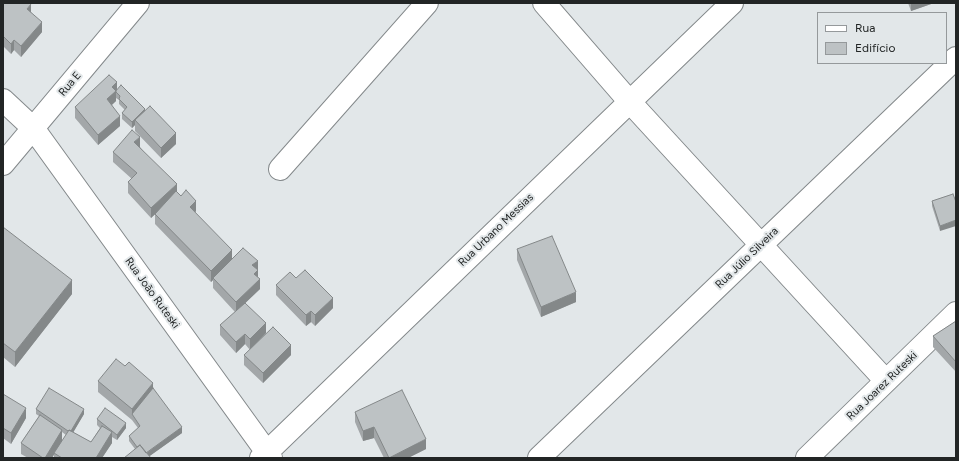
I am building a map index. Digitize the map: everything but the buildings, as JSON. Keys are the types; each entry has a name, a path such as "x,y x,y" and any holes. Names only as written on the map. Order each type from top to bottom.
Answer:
{"street":[{"name":"Rua E","path":"3,164 138,3"},
{"path":"280,169 427,3"},
{"path":"544,3 629,101 886,381"},
{"name":"Rua Urbano Messias","path":"266,456 629,101 732,3"},
{"name":"Rua Júlio Silveira","path":"539,458 956,58"},
{"name":"Rua João Ruteski","path":"3,100 33,128 266,456"},
{"name":"Rua Joarez Ruteski","path":"807,458 956,313"}]}
